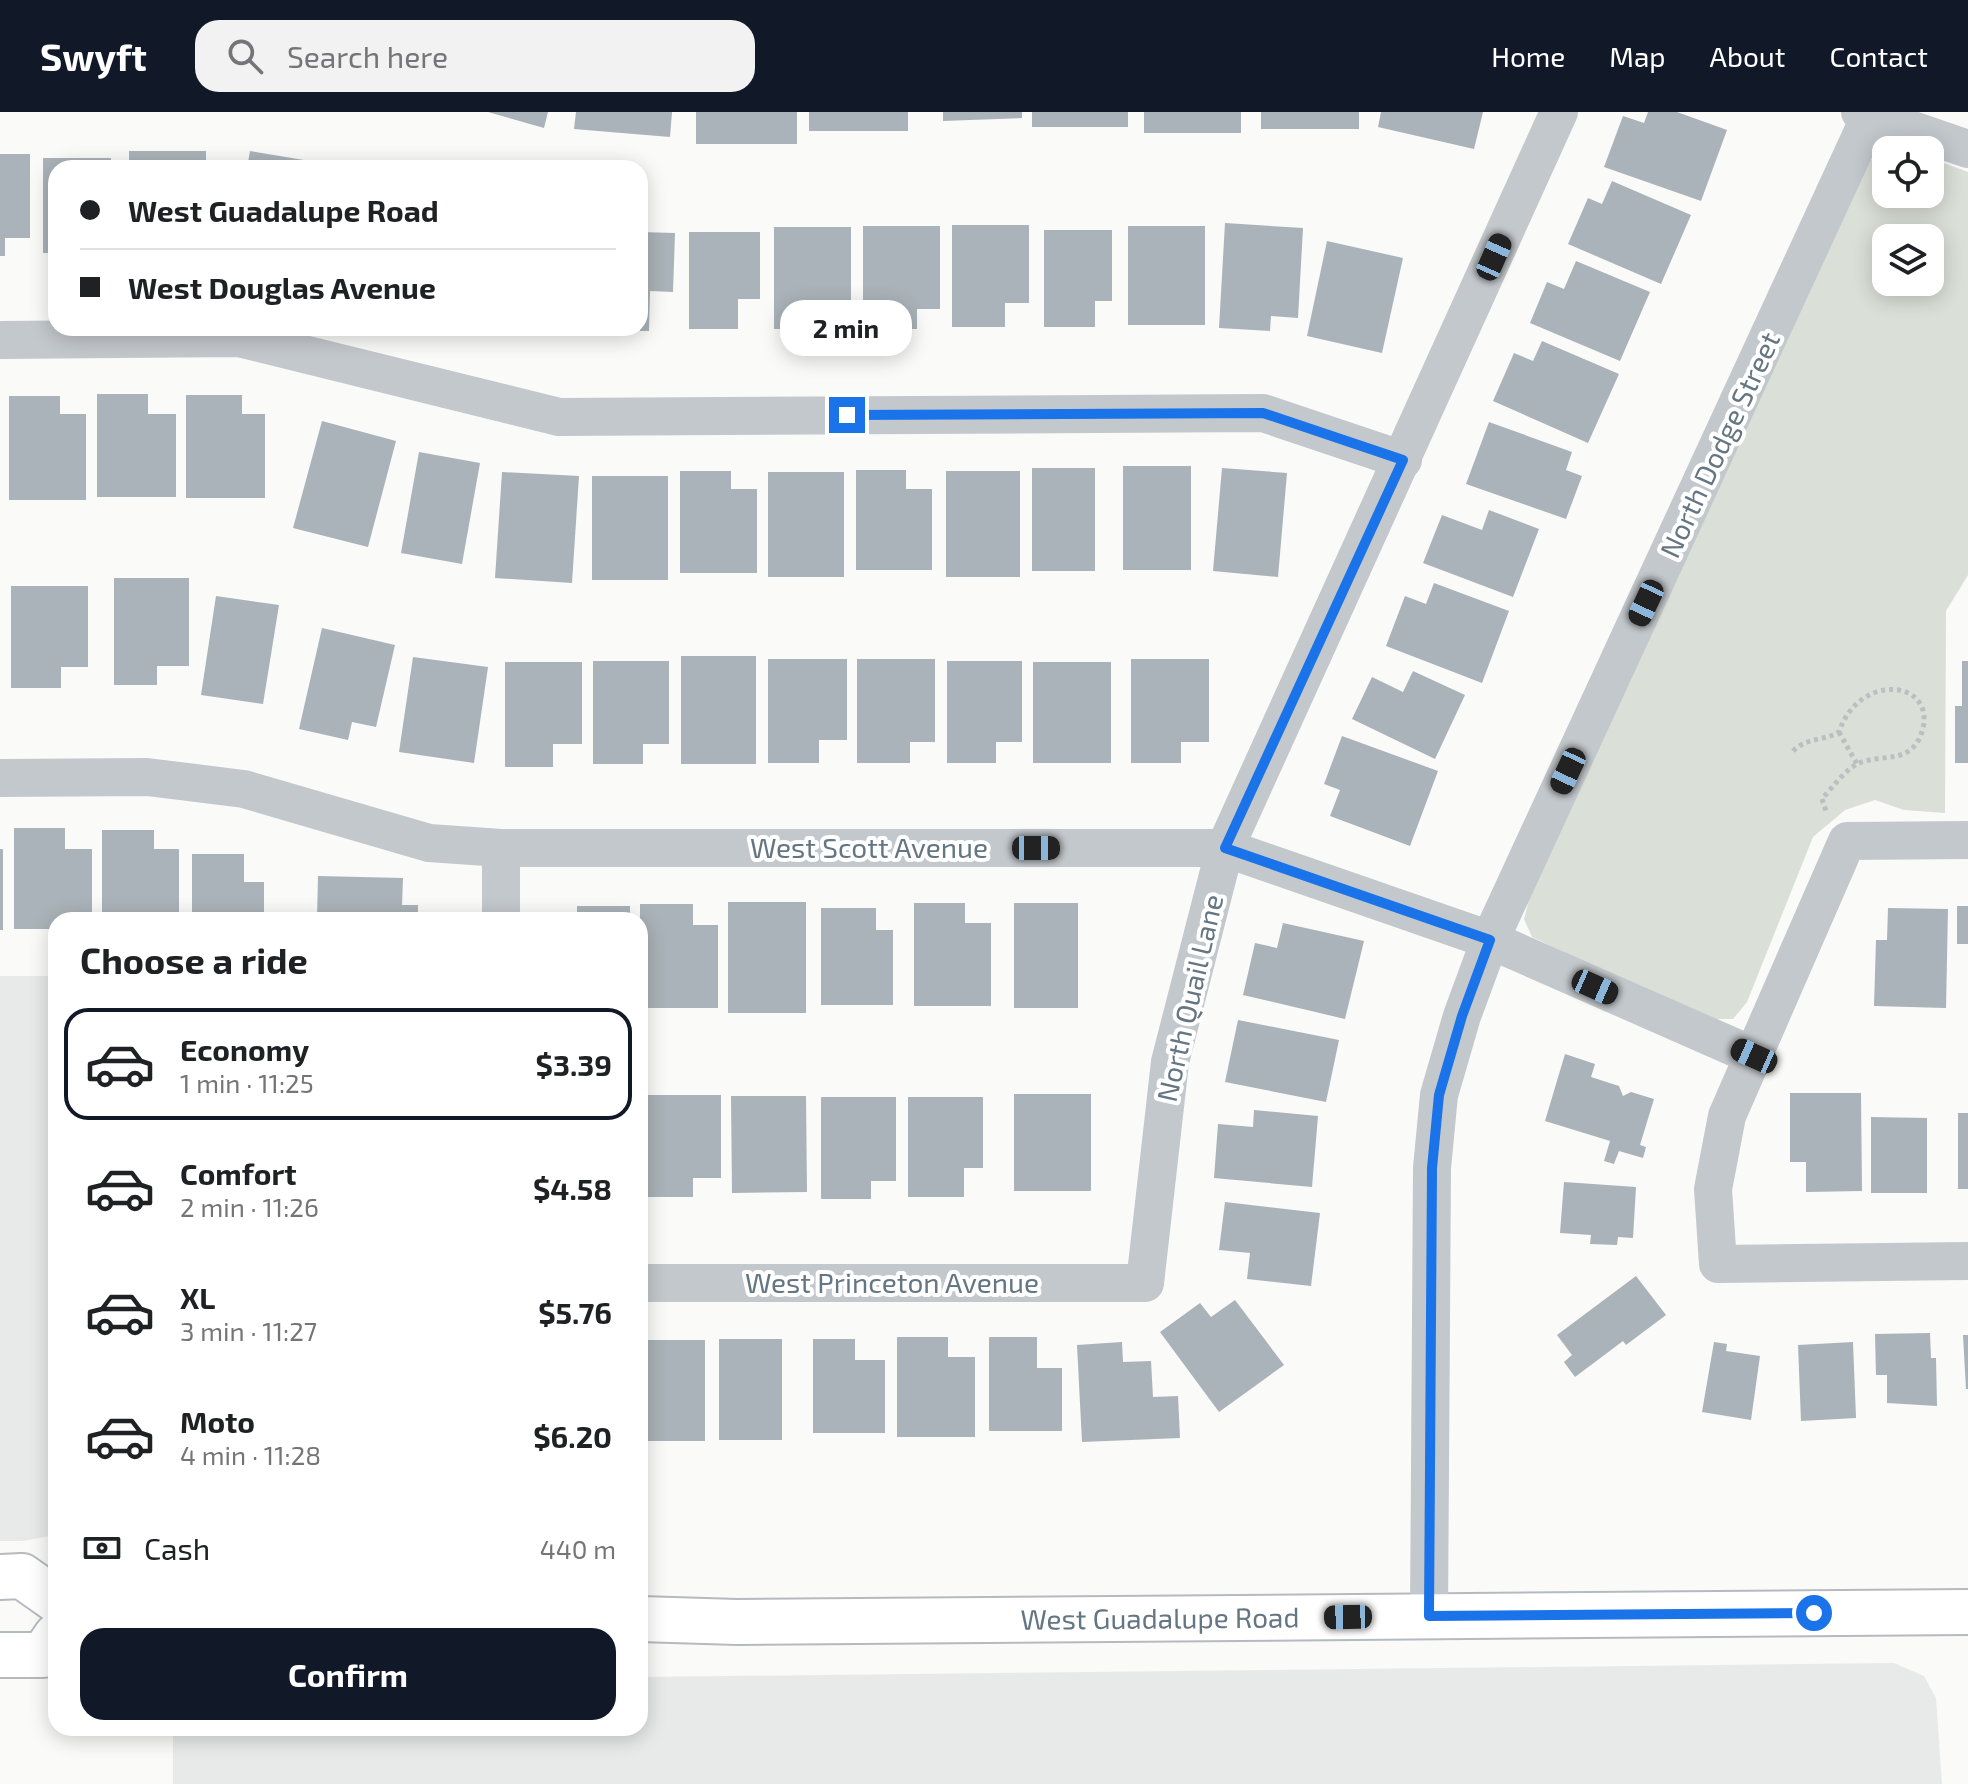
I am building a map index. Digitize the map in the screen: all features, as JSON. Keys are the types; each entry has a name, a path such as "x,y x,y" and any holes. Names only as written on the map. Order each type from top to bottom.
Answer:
{"main road":[{"path":"0,1577 22,1576 48,1594"},
{"name":"West Guadalupe Road","path":"648,1619 753,1622 1968,1612"},
{"path":"0,1655 43,1655 48,1648"}],"street":[{"name":"North Quail Lane","path":"1145,1283 1170,1062 1225,848 1559,112"},
{"path":"1868,113 1968,149"},
{"name":"North Dodge Street","path":"1429,1616 1432,1168 1439,1095 1462,1016 1490,940 1868,113"},
{"path":"0,340 239,338 559,417 1263,413 1403,460"},
{"name":"West Scott Avenue","path":"0,778 147,777 244,789 429,843 501,848 1225,848 1490,940 1754,1056"},
{"path":"1968,840 1847,841 1727,1116 1713,1189 1718,1264 1968,1261"},
{"path":"501,848 501,912"},
{"name":"West Princeton Avenue","path":"648,1283 1145,1283"},
{"path":"1968,1612 1968,1622"}],"path":[{"path":"1793,751 1814,738 1829,737 1839,732 1846,711 1863,697 1885,689 1900,688 1914,698 1923,712 1924,725 1918,741 1908,751 1894,759 1857,764 1822,799 1824,811 1847,841"},
{"path":"1839,732 1857,764"}],"shaded area":[{"path":"1872,159 1872,208 1944,208 1944,163 1968,172 1968,575 1946,611 1945,813 1904,810 1875,800 1845,810 1813,837 1747,1002 1733,1019 1705,1019 1532,937 1524,919 1533,885 1866,163"},
{"path":"0,976 48,976 48,1536 0,1541"},
{"path":"1894,1663 1924,1676 1936,1698 1942,1784 173,1784 173,1736 648,1736 648,1677"}],"building":[{"path":"488,112 548,112 544,128"},
{"path":"576,112 672,112 670,137 574,129"},
{"path":"696,112 797,112 797,144 696,144"},
{"path":"809,112 908,112 908,131 809,131"},
{"path":"943,112 1022,112 1022,118 943,121"},
{"path":"1032,112 1128,112 1128,127 1032,127"},
{"path":"1144,112 1241,112 1241,133 1144,133"},
{"path":"1261,112 1359,112 1359,129 1261,129"},
{"path":"1381,112 1483,112 1474,149 1378,127"},
{"path":"1648,112 1677,112 1727,130 1701,201 1604,167 1623,116 1644,123"},
{"path":"129,151 206,151 206,160 129,160"},
{"path":"250,151 304,160 248,160"},
{"path":"0,154 30,154 30,238 5,238 5,256 0,256"},
{"path":"43,158 111,158 48,160 48,253 43,253"},
{"path":"1612,181 1691,215 1661,284 1568,244 1588,198 1602,204"},
{"path":"1225,223 1303,228 1298,318 1271,316 1270,331 1219,328"},
{"path":"952,225 1029,225 1029,303 1005,303 1005,327 952,327"},
{"path":"863,226 940,226 940,309 917,309 917,329 863,329"},
{"path":"1128,226 1205,226 1205,325 1128,325"},
{"path":"774,227 851,227 851,308 826,308 826,329 774,329"},
{"path":"1044,230 1112,230 1112,301 1095,301 1095,327 1044,327"},
{"path":"648,232 675,233 673,292 650,291 649,331"},
{"path":"689,232 760,232 760,299 738,299 738,329 689,329"},
{"path":"1327,241 1403,258 1382,353 1307,336"},
{"path":"1576,261 1650,292 1620,361 1530,323 1547,282 1564,289"},
{"path":"1542,341 1619,374 1588,443 1493,401 1514,353 1533,361"},
{"path":"97,394 148,394 148,414 176,414 176,497 97,497"},
{"path":"186,395 242,395 242,414 265,414 265,498 186,498"},
{"path":"9,396 60,396 60,414 86,414 86,500 9,500"},
{"path":"322,421 396,441 368,547 293,528"},
{"path":"1489,422 1572,452 1566,470 1582,476 1566,519 1466,484"},
{"path":"419,452 480,463 462,564 401,553"},
{"path":"1123,466 1191,466 1191,570 1123,570"},
{"path":"1032,468 1095,468 1095,571 1032,571"},
{"path":"1222,468 1287,473 1278,577 1213,571"},
{"path":"856,470 906,470 906,489 932,489 932,570 856,570"},
{"path":"680,471 731,471 731,489 757,489 757,573 680,573"},
{"path":"946,471 1020,471 1020,577 946,577"},
{"path":"502,472 579,476 572,583 495,578"},
{"path":"768,472 844,472 844,577 768,577"},
{"path":"592,476 668,476 668,580 592,580"},
{"path":"1489,510 1539,529 1513,597 1423,563 1442,515 1482,530"},
{"path":"114,578 189,578 189,666 157,666 157,685 114,685"},
{"path":"1434,583 1509,611 1482,683 1386,646 1405,596 1426,604"},
{"path":"11,586 88,586 88,667 61,667 61,688 11,688"},
{"path":"216,596 279,605 263,704 201,695"},
{"path":"322,628 395,645 376,727 352,722 348,740 299,729"},
{"path":"681,656 756,656 756,764 681,764"},
{"path":"413,657 488,667 474,763 399,752"},
{"path":"768,659 847,659 847,740 819,740 819,763 768,763"},
{"path":"857,659 935,659 935,742 910,742 910,763 857,763"},
{"path":"1131,659 1209,659 1209,742 1181,742 1181,763 1131,763"},
{"path":"593,661 669,661 669,744 643,744 643,764 593,764"},
{"path":"947,661 1022,661 1022,742 996,742 996,763 947,763"},
{"path":"1962,661 1968,661 1968,763 1955,763 1955,706 1962,706"},
{"path":"505,662 582,662 582,744 553,744 553,767 505,767"},
{"path":"1033,662 1111,662 1111,763 1033,763"},
{"path":"1413,671 1465,695 1435,759 1352,719 1372,677 1403,692"},
{"path":"1342,736 1438,771 1410,846 1330,816 1340,790 1324,784"},
{"path":"14,828 65,828 65,849 92,849 92,912 48,912 48,929 14,929"},
{"path":"102,830 154,830 154,849 179,849 179,912 102,912"},
{"path":"0,849 3,849 3,930 0,930"},
{"path":"192,854 244,854 244,882 264,882 264,912 192,912"},
{"path":"318,876 403,878 402,905 418,905 418,912 317,912"},
{"path":"728,902 806,902 806,1013 728,1013"},
{"path":"914,903 965,903 965,923 991,923 991,1006 914,1006"},
{"path":"1014,903 1078,903 1078,1008 1014,1008"},
{"path":"640,904 693,904 693,925 718,925 718,1008 648,1008 648,912 640,912"},
{"path":"577,906 630,906 630,912 577,912"},
{"path":"1957,906 1968,906 1968,944 1957,944"},
{"path":"821,908 876,908 876,930 893,930 893,1005 821,1005"},
{"path":"1888,908 1948,909 1946,1008 1874,1006 1876,940 1887,940"},
{"path":"1283,923 1364,941 1345,1019 1243,995 1255,943 1277,948"},
{"path":"1238,1020 1339,1040 1326,1102 1225,1082"},
{"path":"1565,1054 1595,1064 1591,1077 1619,1086 1623,1096 1631,1092 1654,1099 1640,1145 1646,1147 1643,1158 1619,1151 1614,1164 1604,1161 1610,1141 1545,1121"},
{"path":"1790,1093 1861,1093 1862,1191 1806,1192 1806,1162 1790,1162"},
{"path":"1014,1094 1091,1094 1091,1191 1014,1191"},
{"path":"648,1095 721,1095 721,1178 693,1178 693,1197 648,1197"},
{"path":"731,1096 806,1096 807,1192 732,1193"},
{"path":"821,1097 896,1097 896,1181 871,1181 871,1199 821,1199"},
{"path":"908,1097 983,1097 983,1168 964,1168 964,1197 908,1197"},
{"path":"1254,1110 1318,1116 1312,1187 1214,1178 1218,1124 1253,1127"},
{"path":"1958,1113 1968,1113 1968,1189 1958,1189"},
{"path":"1871,1117 1927,1118 1927,1193 1871,1193"},
{"path":"1564,1182 1636,1187 1633,1238 1618,1237 1617,1245 1590,1244 1591,1235 1560,1233"},
{"path":"1225,1202 1320,1213 1311,1286 1247,1279 1250,1253 1219,1250"},
{"path":"1636,1276 1666,1315 1626,1345 1623,1341 1575,1377 1564,1362 1572,1355 1557,1335"},
{"path":"1235,1300 1284,1365 1219,1412 1160,1332 1200,1303 1211,1317"},
{"path":"1930,1333 1931,1358 1936,1358 1937,1406 1887,1403 1887,1375 1876,1375 1875,1334"},
{"path":"1963,1335 1968,1335 1968,1389 1966,1389"},
{"path":"897,1337 948,1337 948,1357 975,1357 975,1437 897,1437"},
{"path":"989,1337 1037,1337 1037,1368 1062,1368 1062,1431 989,1431"},
{"path":"719,1339 782,1339 782,1440 719,1440"},
{"path":"813,1339 855,1339 855,1360 885,1360 885,1433 813,1433"},
{"path":"648,1340 705,1340 705,1441 648,1441"},
{"path":"1122,1342 1123,1362 1151,1361 1153,1397 1178,1396 1180,1438 1082,1442 1077,1345"},
{"path":"1714,1342 1727,1344 1726,1351 1760,1356 1751,1420 1702,1412"},
{"path":"1853,1342 1856,1418 1801,1421 1798,1345"}],"route":[{"path":"847,415 1263,413 1403,460 1225,848 1490,940 1462,1016 1439,1095 1432,1168 1429,1227 1429,1616 1814,1613"}]}
